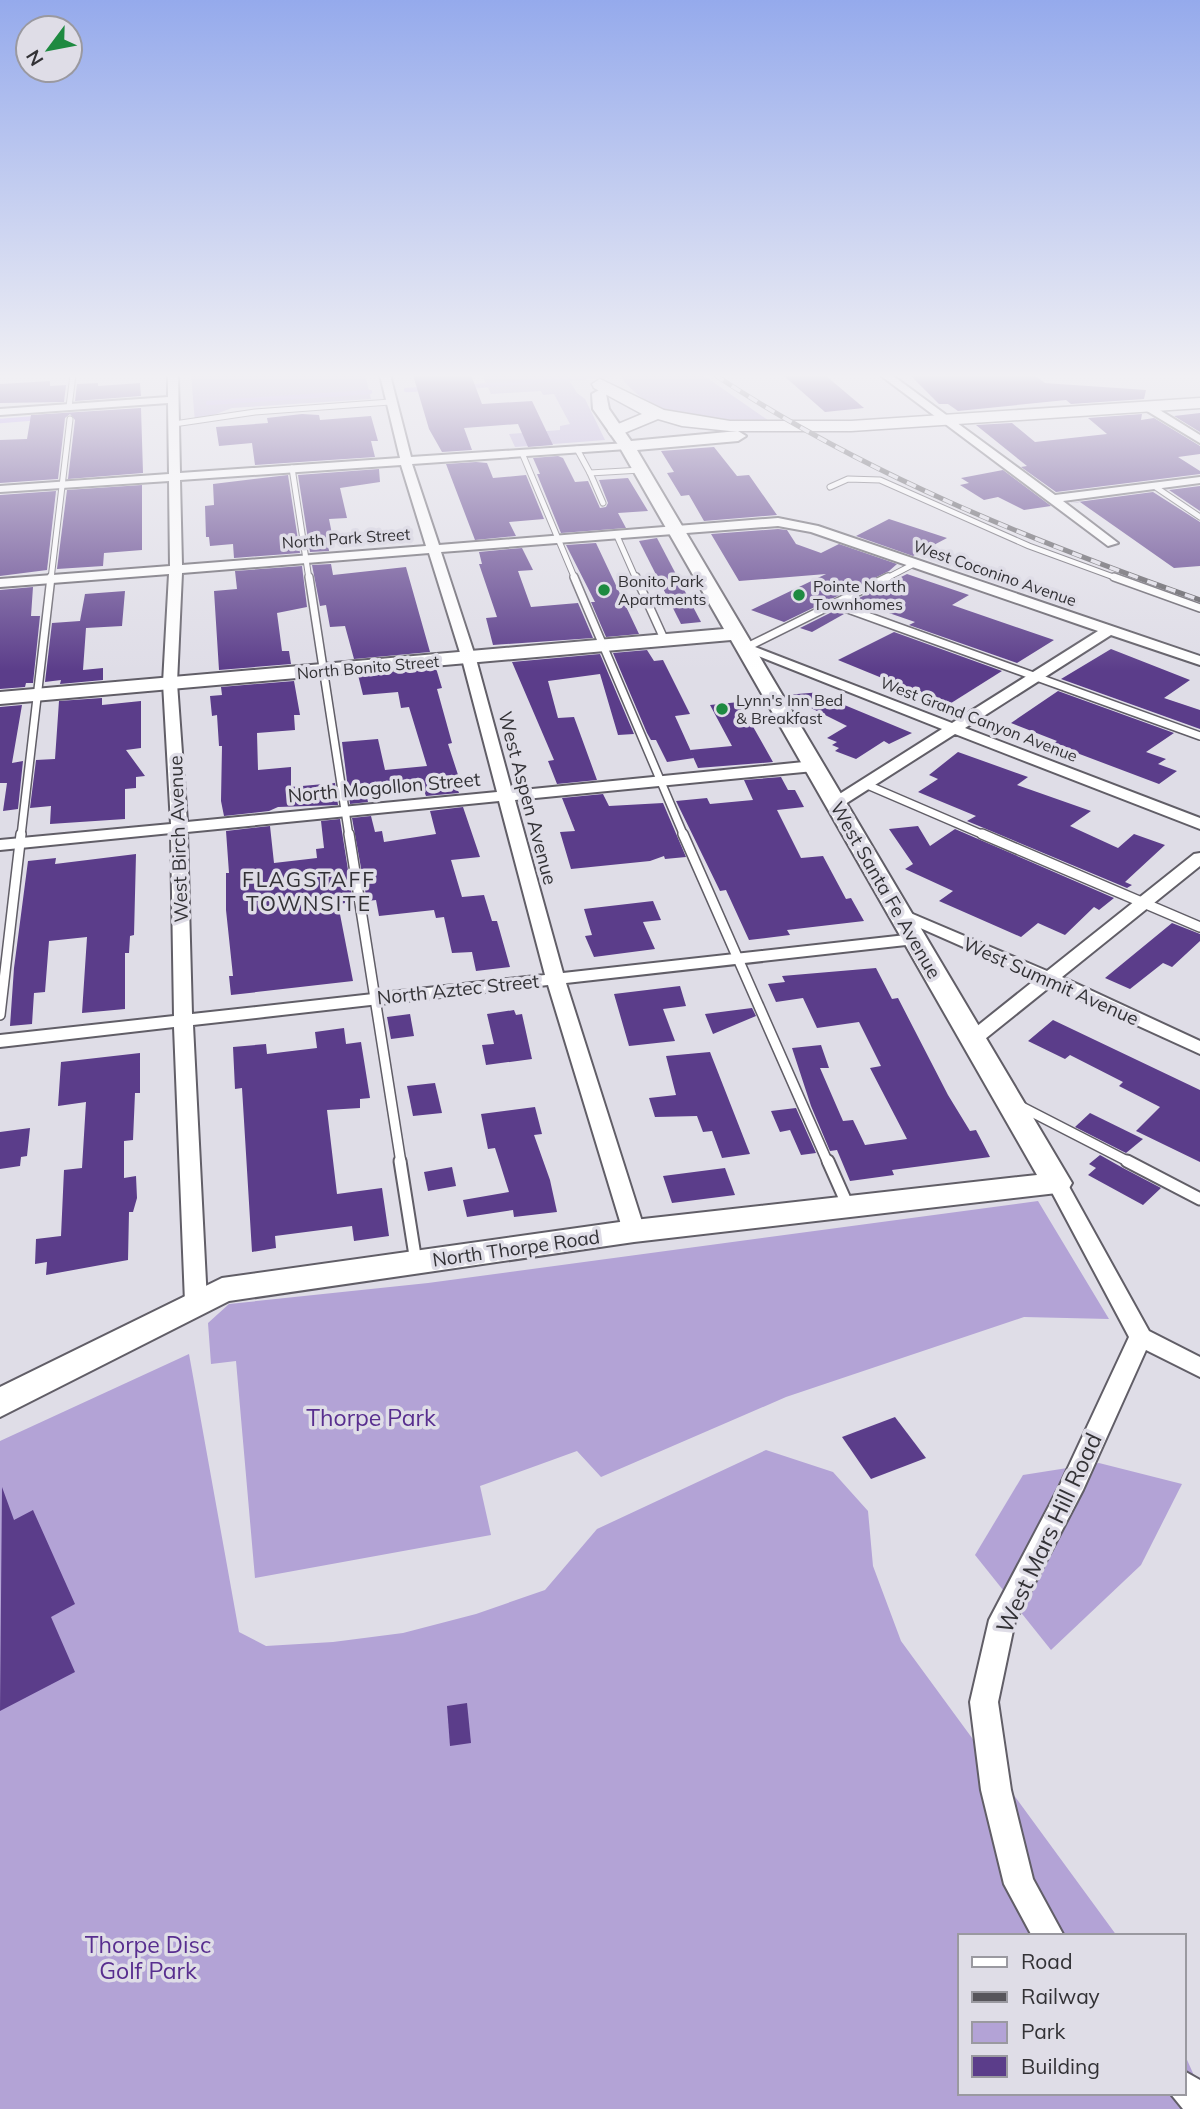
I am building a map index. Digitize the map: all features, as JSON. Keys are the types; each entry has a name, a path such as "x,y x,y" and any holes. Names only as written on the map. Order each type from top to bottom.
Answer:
{"street":[{"path":"0,489 213,473"},
{"name":"West Aspen Avenue","path":"410,473 469,659 555,978 634,1231"},
{"name":"West Santa Fe Avenue","path":"643,473 1058,1183 1142,1336"},
{"path":"1016,473 1112,543"},
{"name":"West Birch Avenue","path":"175,476 176,568 170,683 180,827 183,1021 196,1303"},
{"path":"1052,499 1200,480"},
{"name":"North Park Street","path":"0,583 778,522"},
{"name":"West Coconino Avenue","path":"778,522 814,528 1200,660"},
{"path":"836,803 1109,630"},
{"name":"North Bonito Street","path":"0,698 665,641 741,641"},
{"name":"West Grand Canyon Avenue","path":"741,641 1200,824"},
{"name":"North Mogollon Street","path":"0,845 814,766"},
{"path":"974,1039 1200,858"},
{"name":"West Summit Avenue","path":"902,916 1051,979 1200,1048"},
{"name":"North Aztec Street","path":"0,1041 915,939"},
{"name":"North Thorpe Road","path":"0,1403 222,1290 634,1231 1058,1183"},
{"path":"1142,1336 1200,1368"},
{"name":"West Mars Hill Road","path":"1048,1934 1019,1884 996,1790 984,1702 1002,1620 1070,1490 1142,1336"},
{"path":"1186,2090 1200,2102"}],"lane":[{"path":"0,1015 62,473"},
{"path":"293,473 416,1263"},
{"path":"531,473 601,647 738,958 781,1065 848,1206"},
{"path":"590,473 603,503"},
{"path":"830,487 839,481 859,477 880,480 1029,546 1200,608"},
{"path":"1154,486 1200,517"},
{"path":"617,536 665,641"},
{"path":"741,641 834,604 914,564"},
{"path":"834,604 1200,736"},
{"path":"865,784 1200,927"},
{"path":"1009,1101 1200,1199"}],"green space":[{"name":"Thorpe Park","path":"1038,1201 1109,1319 1024,1317 786,1397 601,1477 577,1451 480,1486 491,1535 255,1578 236,1361 211,1364 208,1323 229,1304 428,1283"},
{"name":"Thorpe Disc Golf Park","path":"189,1354 239,1632 266,1646 333,1642 403,1633 476,1614 545,1590 597,1529 766,1450 833,1472 868,1511 873,1566 901,1641 1116,1934 958,1934 958,2095 1186,2095 1186,2058 1200,2089 1200,2109 0,2109 0,1441"},
{"path":"1099,1463 1182,1484 1141,1565 1051,1650 975,1555 1023,1475"}],"building":[{"path":"0,473 59,473 58,479 0,483"},
{"path":"69,473 138,473 68,479"},
{"path":"379,473 380,482 340,488 347,518 329,519 332,534 327,534 329,551 310,552 298,475"},
{"path":"450,473 491,473 493,478 526,475 544,519 509,522 516,536 475,540"},
{"path":"571,473 575,482 588,481 600,508 606,507 608,503 599,480 628,478 648,511 618,513 626,528 561,533 537,474"},
{"path":"667,473 749,475 777,515 704,521 689,495 681,496"},
{"path":"985,473 1008,473 1051,506 1024,510 998,497 984,500 960,485 969,483 961,478"},
{"path":"1030,473 1200,473 1200,474 1056,492"},
{"path":"288,475 300,553 234,558 233,544 210,546 209,537 206,537 205,506 214,505 213,484"},
{"path":"142,485 142,550 104,553 103,566 57,569 67,490"},
{"path":"1200,486 1200,511 1169,490"},
{"path":"56,491 47,570 0,576 0,495"},
{"path":"1153,492 1200,522 1200,566 1174,568 1080,502 1070,503"},
{"path":"889,519 947,538 913,556 856,536"},
{"path":"787,530 796,544 821,553 839,544 897,564 889,571 784,622 751,610 826,574 739,581 711,534"},
{"name":"Bonito Park Apartments","path":"657,538 701,622 681,624 639,541"},
{"name":"Bonito Park Apartments","path":"596,543 639,634 606,637 591,602 595,602 566,545"},
{"path":"522,548 533,570 518,571 531,607 578,603 593,638 493,645 486,618 497,617 479,564 482,564 479,552"},
{"path":"331,564 333,575 406,567 430,652 354,659 345,626 330,627 326,605 320,606 312,565"},
{"path":"302,566 307,607 277,613 282,651 289,651 291,664 219,670 214,591 237,589 235,571"},
{"path":"907,574 969,595 952,605 1054,640 1017,663 909,625 915,622 863,604 859,606 849,603"},
{"path":"33,587 31,616 40,616 33,683 26,683 25,687 0,689 0,590"},
{"path":"125,591 122,626 86,628 83,670 103,668 103,680 60,684 61,680 45,682 52,623 80,621 85,594"},
{"path":"834,611 844,614 812,632 800,628"},
{"path":"894,632 1002,671 948,705 838,660"},
{"path":"1111,649 1190,680 1164,698 1200,710 1200,729 1061,679"},
{"path":"647,650 654,661 663,660 690,714 675,716 694,758 667,762 656,740 651,740 647,733 613,653"},
{"path":"600,654 634,734 618,735 600,674 548,681 558,718 574,717 597,780 557,784 548,761 554,760 512,662"},
{"path":"436,668 442,688 437,689 452,743 448,744 461,784 456,784 459,793 426,796 423,788 418,788 366,793 368,802 350,804 342,742 378,739 385,770 427,766 409,707 401,708 398,692 363,695 358,675"},
{"path":"294,681 300,715 294,715 295,730 257,733 258,770 291,767 291,787 335,783 338,805 278,807 269,811 224,816 221,801 222,746 219,746 217,715 212,716 210,696 222,695 221,687"},
{"path":"1058,691 1174,733 1146,752 1166,759 1158,764 1177,771 1159,784 1053,744 1057,741 1011,723"},
{"path":"822,692 833,709 842,704 912,733 889,744 884,741 856,759 835,751 839,748 832,745 837,742 827,738 847,726 785,695"},
{"path":"102,698 102,705 141,701 141,748 126,750 145,776 136,777 136,788 125,789 125,819 50,824 51,806 30,808 36,760 55,759 59,701"},
{"path":"739,702 773,762 698,768 690,750 732,746 710,705"},
{"path":"22,705 12,763 23,761 18,809 3,811 7,783 0,783 0,707"},
{"path":"958,752 1028,777 1017,785 1091,811 1070,826 1118,848 1134,834 1165,845 1125,882 1132,885 1127,888 967,821 976,816 918,792 938,779 929,775"},
{"path":"781,777 788,790 795,790 804,807 777,810 801,858 823,856 846,899 851,898 864,921 787,930 790,935 749,940 726,890 720,891 676,801 707,798 710,804 753,800 744,780"},
{"path":"603,794 609,806 663,803 686,857 665,859 664,856 650,861 571,869 560,832 575,831 562,798"},
{"path":"463,807 480,857 451,860 462,897 484,895 492,921 497,921 510,967 476,971 472,952 452,953 444,917 436,918 434,910 379,916 376,900 367,901 352,818 371,816 375,832 382,831 384,842 436,834 430,811"},
{"path":"340,819 353,902 338,904 353,981 231,995 229,976 233,976 226,910 226,873 229,873 226,831 270,826 274,863 317,858 316,849 324,848 321,821"},
{"path":"918,826 930,846 955,829 1114,898 1099,910 1094,907 1065,935 1038,923 1021,937 939,901 953,891 905,869 913,864 889,829"},
{"path":"136,854 134,935 130,936 129,953 125,953 125,1009 82,1013 87,937 49,941 45,992 34,993 32,1024 10,1026 14,968 28,861 56,858 55,864"},
{"path":"653,901 661,920 643,922 655,949 594,957 585,936 592,935 584,909"},
{"path":"1172,923 1200,934 1200,941 1172,967 1163,963 1130,989 1105,978"},
{"path":"876,968 892,999 898,998 948,1095 970,1131 976,1130 990,1157 892,1170 894,1175 850,1181 837,1150 830,1151 811,1106 792,1048 821,1045 829,1068 820,1068 843,1121 853,1120 865,1145 907,1139 870,1068 881,1066 859,1022 817,1028 803,998 776,1002 768,984 785,982 782,976"},
{"path":"680,986 686,1006 663,1009 675,1041 629,1046 614,994"},
{"path":"752,1008 756,1016 713,1034 705,1014"},
{"path":"514,1010 516,1015 522,1014 532,1059 486,1065 482,1045 494,1044 487,1014"},
{"path":"410,1014 414,1036 391,1039 387,1017"},
{"path":"1053,1020 1200,1090 1200,1162 1136,1131 1160,1107 1119,1086 1123,1082 1070,1055 1065,1059 1028,1041"},
{"path":"344,1028 346,1044 361,1042 370,1098 360,1099 360,1108 327,1110 337,1194 382,1188 389,1236 354,1241 352,1226 275,1236 276,1248 252,1252 242,1088 235,1089 233,1047 266,1044 267,1054 317,1048 315,1032"},
{"path":"710,1052 750,1154 722,1158 712,1131 703,1132 697,1116 655,1117 649,1098 676,1095 666,1056"},
{"path":"140,1053 140,1093 135,1093 133,1140 124,1141 124,1178 136,1176 137,1198 133,1212 129,1212 128,1260 46,1275 47,1262 35,1264 36,1239 61,1236 64,1170 82,1168 86,1102 58,1106 61,1062"},
{"path":"435,1083 442,1113 413,1116 407,1086"},
{"path":"535,1107 542,1134 534,1135 550,1180 557,1212 514,1217 513,1210 467,1217 463,1200 509,1192 495,1148 488,1149 481,1114"},
{"path":"796,1108 816,1153 801,1155 790,1130 780,1132 771,1111"},
{"path":"1090,1113 1143,1139 1126,1153 1075,1127"},
{"path":"30,1128 27,1156 21,1157 20,1166 0,1169 0,1132"},
{"path":"1100,1155 1161,1188 1143,1205 1088,1175 1096,1168 1089,1164"},
{"path":"452,1167 456,1186 428,1191 424,1172"},
{"path":"725,1168 735,1195 672,1203 663,1176"},
{"path":"895,1417 926,1458 871,1479 842,1437"},
{"path":"2,1487 14,1520 33,1510 75,1604 51,1617 75,1672 0,1711"},
{"path":"467,1703 471,1743 450,1746 447,1706"}],"railway":[{"path":"889,473 1012,529 1200,600"}],"place":[{"name":"Bonito Park Apartments","path":"604,590"},
{"name":"Pointe North Townhomes","path":"799,595"},
{"name":"Lynn's Inn Bed & Breakfast","path":"722,709"}],"district":[{"name":"FLAGSTAFF TOWNSITE","path":"309,892"}]}
